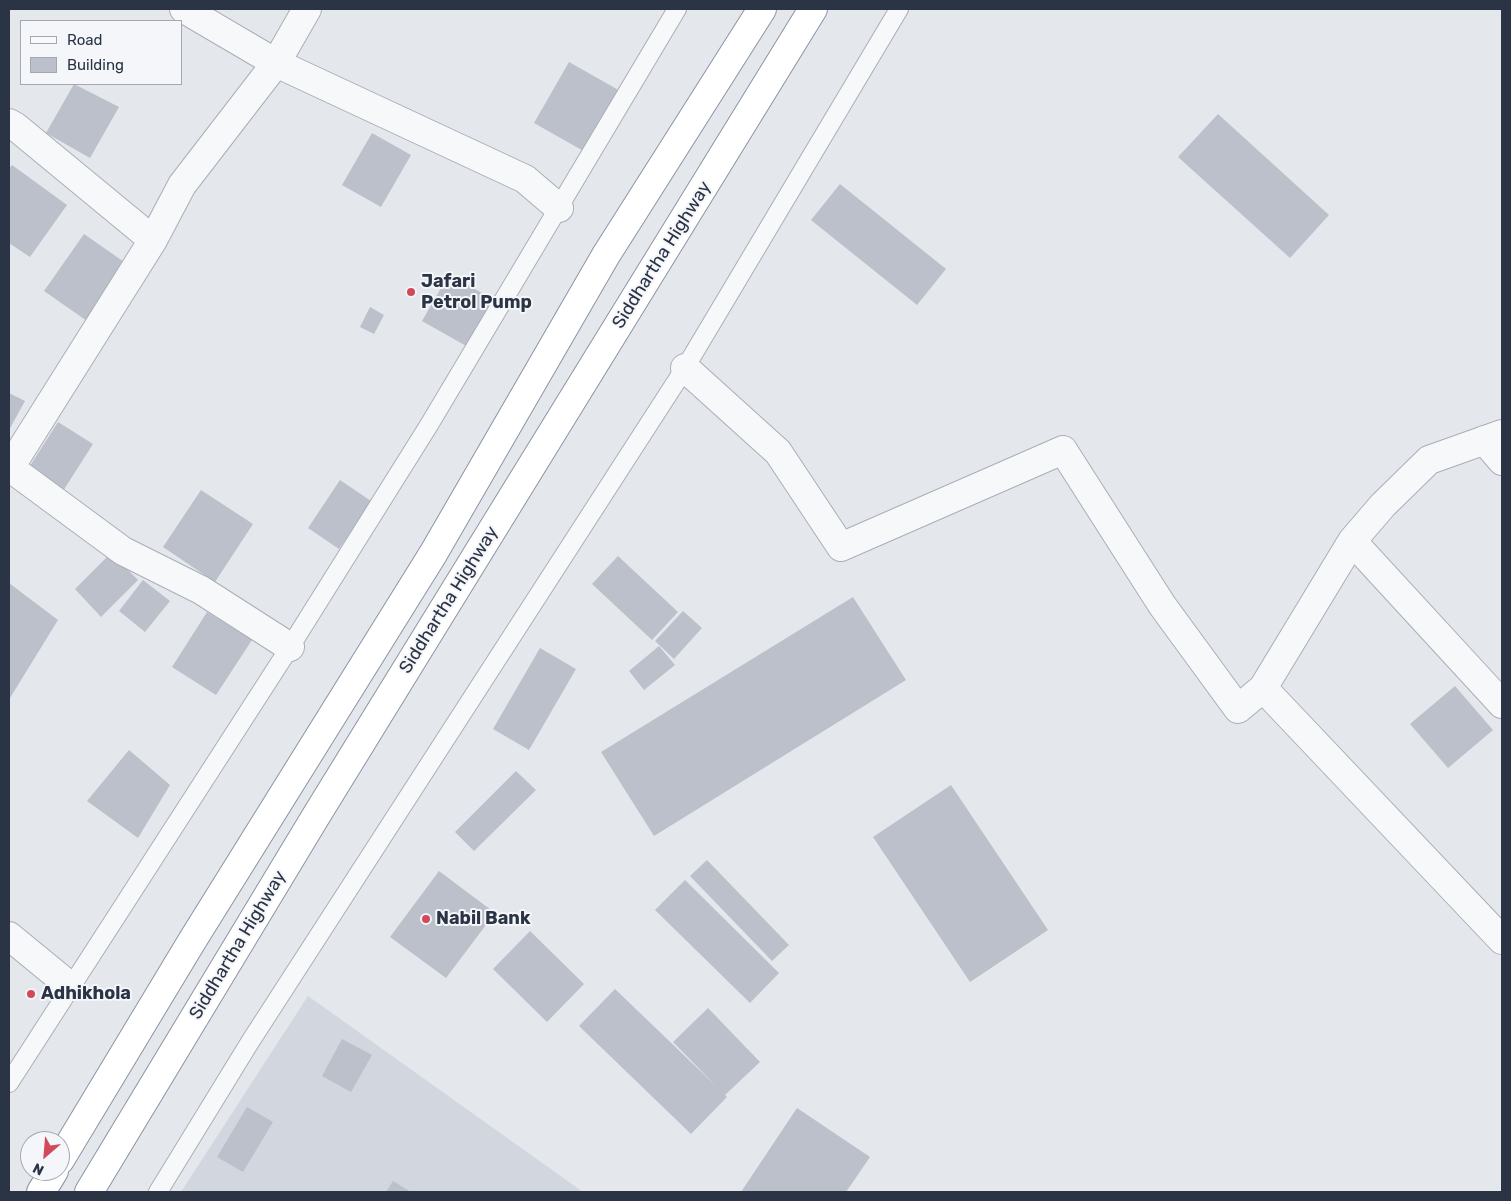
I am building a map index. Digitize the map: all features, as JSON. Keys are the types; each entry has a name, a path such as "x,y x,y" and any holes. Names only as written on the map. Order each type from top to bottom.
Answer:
{"highway":[{"path":"70,1143 192,941 434,554 606,255 762,9"},
{"name":"Siddhartha Highway","path":"89,1192 316,816 813,9"},
{"path":"41,1192 48,1181"}],"street":[{"path":"184,9 276,63 525,179 559,208"},
{"path":"290,647 201,590 123,551 9,468 153,240 182,185 276,63 307,9"},
{"path":"9,123 153,240"},
{"path":"685,368 778,452 841,546 1063,450 1162,605 1238,709 1263,688 1352,541 1383,505 1429,460 1493,437 1502,461"},
{"path":"1352,541 1502,704"},
{"path":"1263,688 1502,940"},
{"path":"9,936 70,986"}],"lane":[{"path":"9,1082 290,647 429,425 676,9"},
{"path":"158,1192 250,1042 685,368 899,9"}],"shaded area":[{"path":"308,996 583,1192 181,1192"}],"building":[{"path":"569,62 622,92 587,153 534,123"},
{"path":"73,85 119,107 90,158 46,133"},
{"path":"1218,114 1329,215 1290,258 1178,157"},
{"path":"372,133 411,155 381,207 342,185"},
{"path":"12,165 67,205 30,257 9,243 9,169"},
{"path":"840,184 946,269 917,305 811,220"},
{"path":"84,234 127,264 87,321 44,291"},
{"path":"449,274 494,300 468,347 422,321"},
{"path":"370,307 384,315 374,334 360,327"},
{"path":"9,393 25,401 9,430"},
{"path":"58,422 93,444 63,491 28,469"},
{"path":"340,480 371,501 339,549 308,528"},
{"path":"201,490 253,524 215,582 163,547"},
{"path":"111,553 138,580 101,617 75,589"},
{"path":"618,556 678,612 652,640 592,584"},
{"path":"143,580 170,601 145,632 119,611"},
{"path":"9,583 58,620 10,698 9,696"},
{"path":"853,597 906,680 654,836 601,752"},
{"path":"683,611 702,628 674,659 655,641"},
{"path":"207,612 252,640 216,695 172,667"},
{"path":"659,646 675,665 644,690 629,671"},
{"path":"540,648 576,669 529,750 493,729"},
{"path":"1455,686 1493,730 1448,768 1410,724"},
{"path":"129,750 170,785 138,838 87,801"},
{"path":"516,771 536,790 474,851 455,832"},
{"path":"951,785 1048,930 970,982 873,837"},
{"path":"707,860 789,945 772,961 690,876"},
{"path":"439,871 495,913 446,978 390,937"},
{"path":"685,880 779,973 750,1003 655,910"},
{"path":"530,931 584,984 547,1022 493,969"},
{"path":"615,989 716,1086 673,1042 708,1008 760,1062 725,1095 727,1097 691,1134 579,1026"},
{"path":"342,1039 372,1055 351,1092 322,1076"},
{"path":"247,1107 273,1122 243,1172 217,1157"},
{"path":"797,1108 870,1157 846,1192 741,1192"},
{"path":"393,1181 411,1192 386,1192"}],"place":[{"name":"Jafari Petrol Pump","path":"411,292"},
{"name":"Nabil Bank","path":"426,919"},
{"name":"Adhikhola","path":"31,994"}]}
